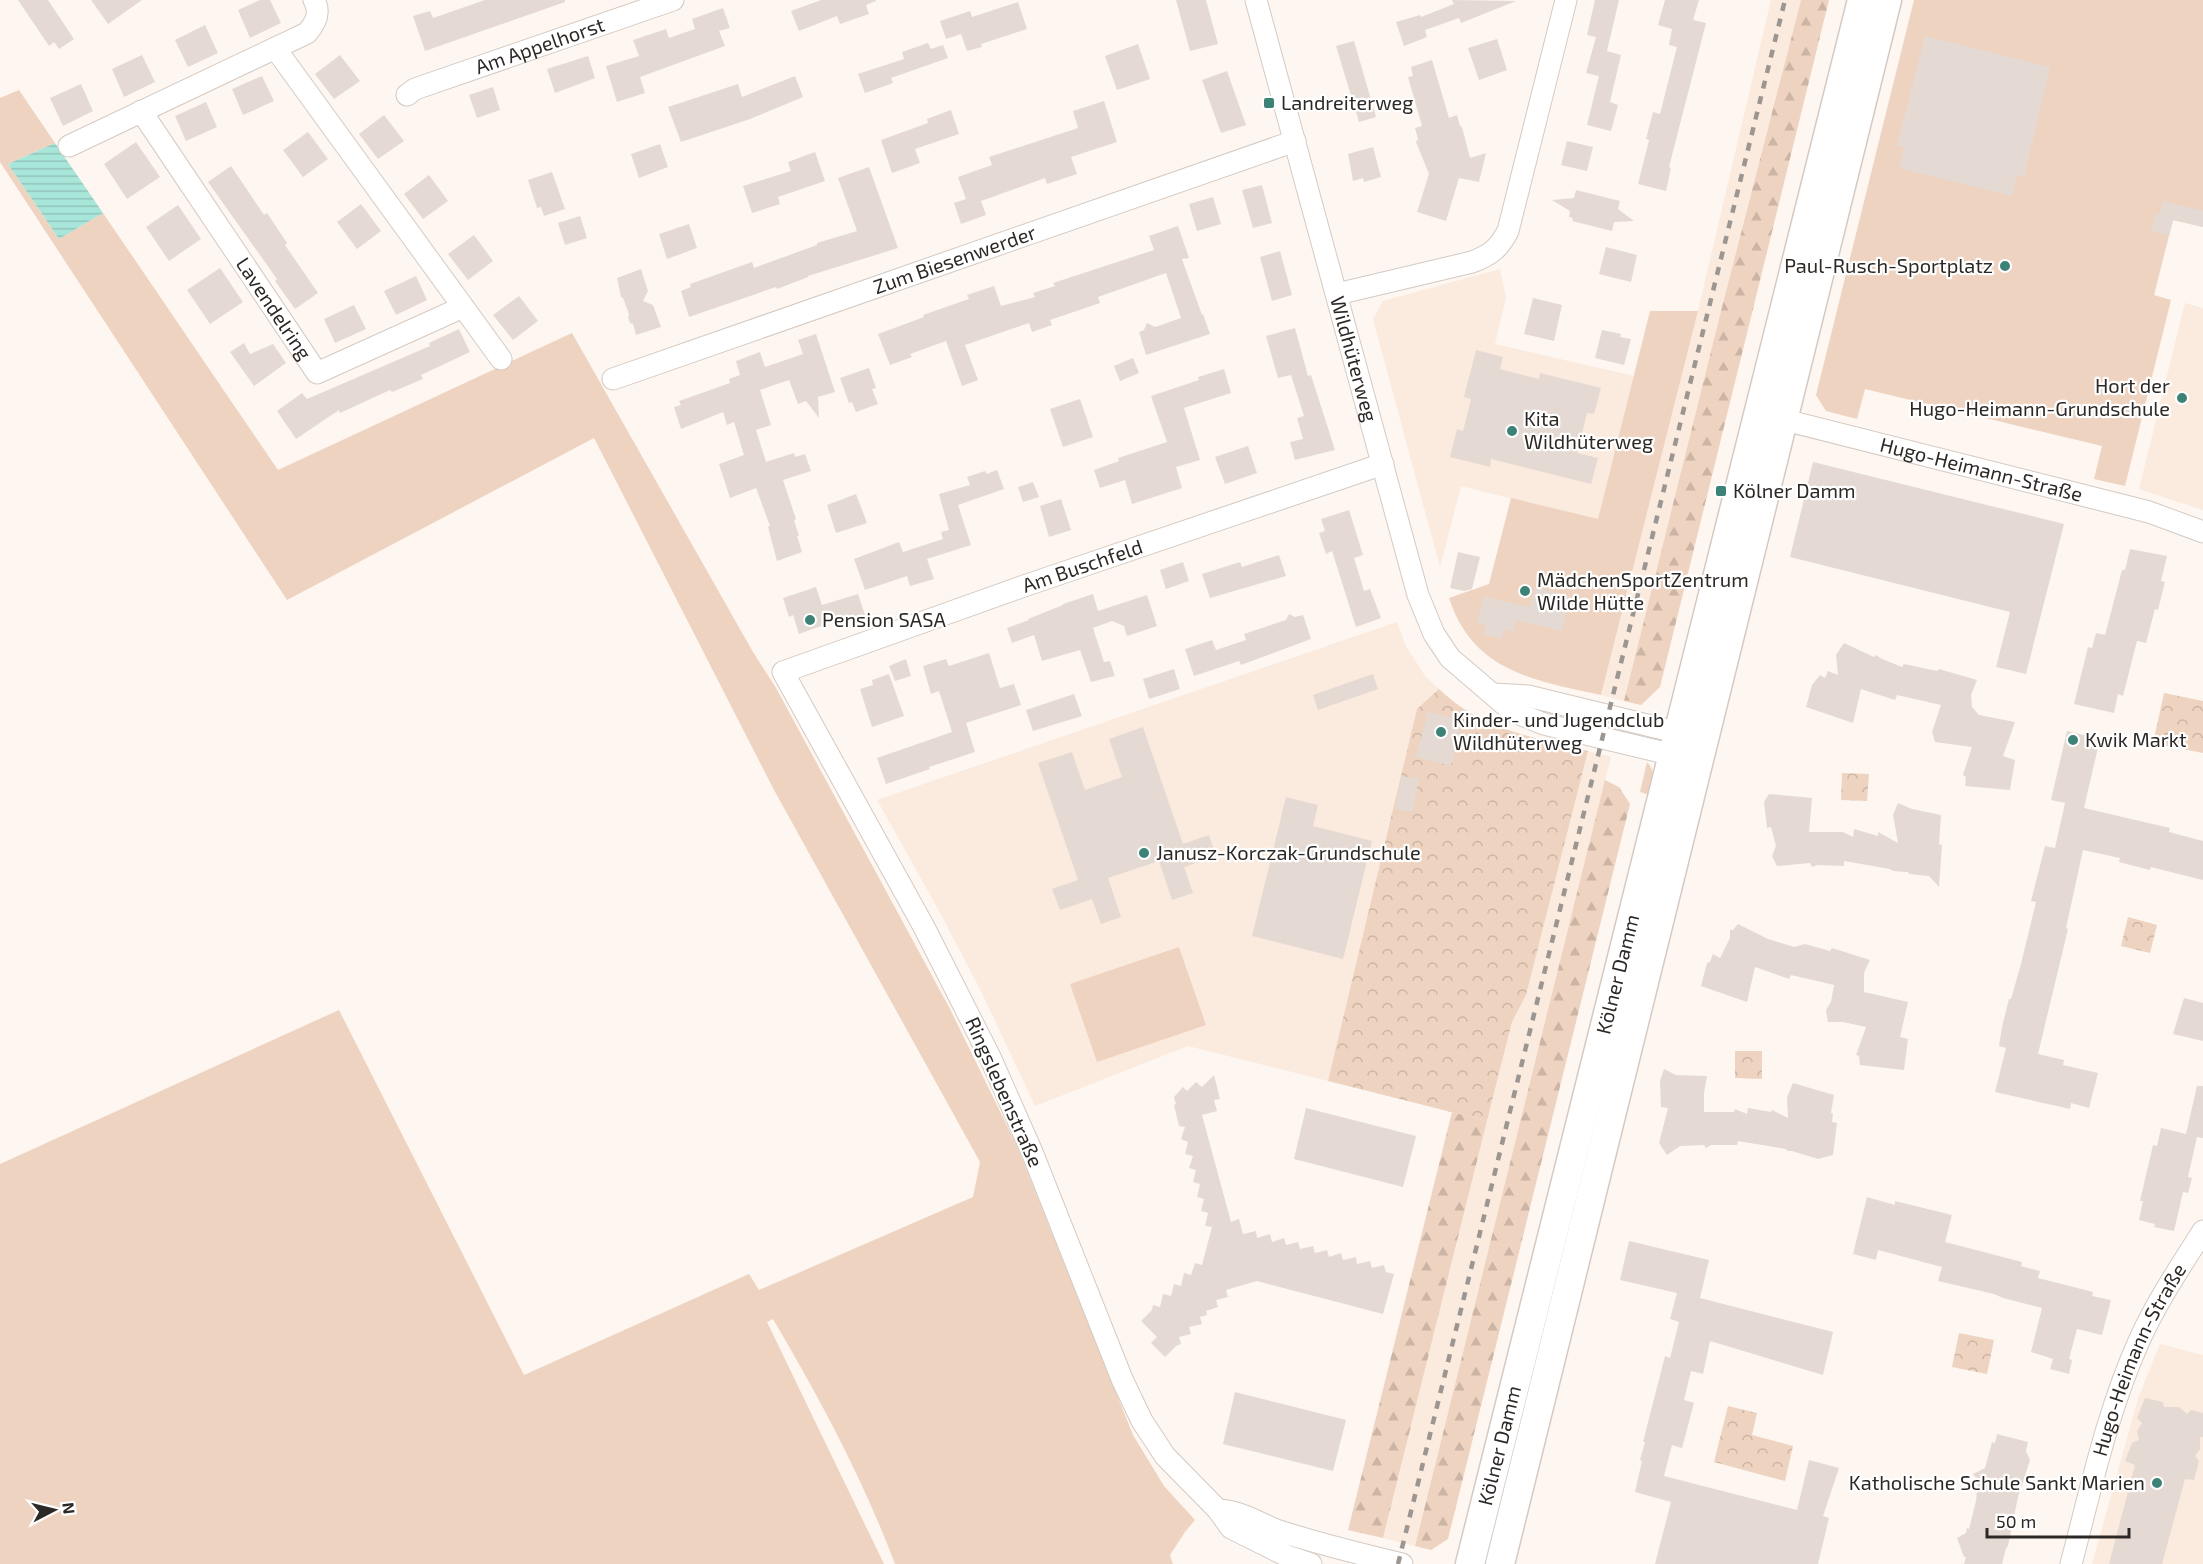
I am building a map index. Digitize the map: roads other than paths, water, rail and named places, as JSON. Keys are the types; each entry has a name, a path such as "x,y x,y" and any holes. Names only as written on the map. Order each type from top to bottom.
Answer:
{"street":[{"path":"69,146 307,33 317,18 317,6 314,0"},
{"name":"Am Appelhorst","path":"407,94 415,89 674,0"},
{"name":"Wildhüterweg","path":"1256,0 1418,595 1434,634 1450,658 1493,694 1528,696 1689,747"},
{"path":"1336,294 1472,262 1488,256 1500,247 1508,231 1566,0"},
{"name":"Kölner Damm","path":"1772,416 1862,0"},
{"name":"Kölner Damm","path":"1470,1564 1689,747 1772,416 1887,0"},
{"path":"275,48 501,359"},
{"name":"Lavendelring","path":"141,111 316,373 463,307"},
{"name":"Zum Biesenwerder","path":"613,379 1295,141"},
{"name":"Hugo-Heimann-Straße","path":"1772,416 2149,512 2203,532"},
{"name":"Am Buschfeld","path":"783,672 1035,582 1383,464"},
{"name":"Ringslebenstraße","path":"783,672 924,927 990,1057 1032,1152 1122,1379 1142,1421 1178,1470 1218,1510 1231,1528 1287,1556 1311,1564"},
{"name":"Kölner Damm","path":"1500,1564 1689,747"},
{"name":"Hugo-Heimann-Straße","path":"2071,1564 2108,1427 2126,1372 2148,1322 2203,1231"},
{"path":"1218,1510 1234,1511 1271,1528 1328,1546 1402,1564"}],"water":[{"path":"55,143 103,213 59,239 8,164"}],"railway":[{"path":"1398,1564 1785,0"}],"place":[{"name":"Landreiterweg","path":"1269,103"},
{"name":"Paul-Rusch-Sportplatz","path":"2005,266"},
{"name":"Hort der Hugo-Heimann-Grundschule","path":"2182,398"},
{"name":"Kita Wildhüterweg","path":"1512,431"},
{"name":"Kölner Damm","path":"1721,491"},
{"name":"MädchenSportZentrum Wilde Hütte","path":"1525,591"},
{"name":"Pension SASA","path":"810,620"},
{"name":"Kinder- und Jugendclub Wildhüterweg","path":"1441,732"},
{"name":"Kwik Markt","path":"2073,740"},
{"name":"Janusz-Korczak-Grundschule","path":"1144,853"},
{"name":"Katholische Schule Sankt Marien","path":"2157,1483"}]}
